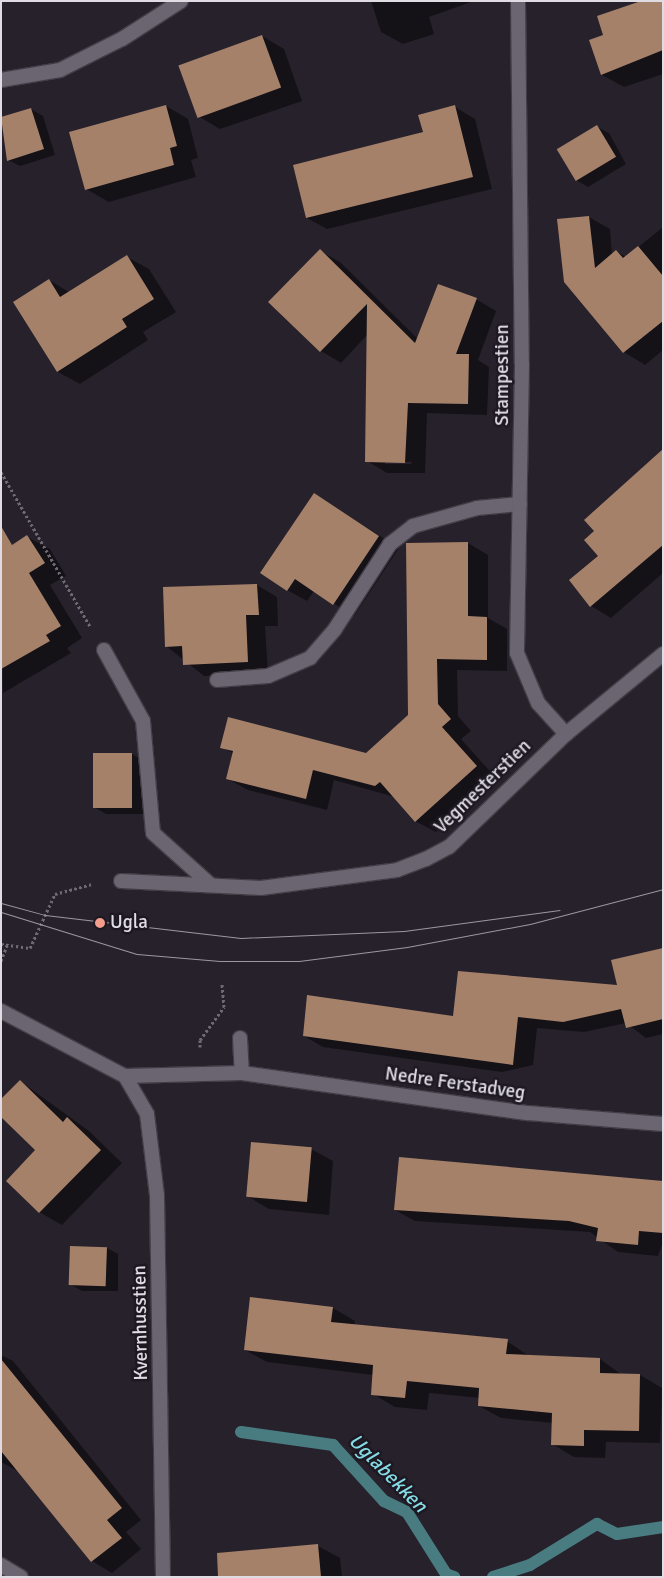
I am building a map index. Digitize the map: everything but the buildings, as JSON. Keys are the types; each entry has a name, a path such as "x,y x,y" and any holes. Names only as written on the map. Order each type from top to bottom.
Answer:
{"street":[{"path":"1,80 60,70 122,39 166,5 181,1"},
{"name":"Stampestien","path":"518,1 520,504 518,653 538,703 566,734"},
{"path":"217,680 268,676 310,658 335,629 390,544 413,526 477,508 520,504"},
{"path":"104,650 142,721 153,833 211,886"},
{"name":"Vegmesterstien","path":"121,881 261,888 397,870 426,859 449,847 566,734 663,654"},
{"name":"Nedre Ferstadveg","path":"1,1011 125,1076 242,1073 528,1113 663,1124"},
{"path":"240,1038 242,1073"},
{"name":"Kvernhusstien","path":"125,1076 147,1114 157,1196 163,1577"},
{"path":"1,1564 21,1577"}],"path":[{"path":"1,472 104,650"},
{"path":"1,944 30,948 55,894 121,881"},
{"path":"1,962 7,945"},
{"path":"202,1073 200,1040 224,1006 222,983"}],"waterway":[{"name":"Uglabekken","path":"241,1432 333,1445 384,1501 407,1512 446,1574 454,1577"},
{"name":"Uglabekken","path":"493,1577 530,1565 597,1524 617,1534 663,1527"}],"tram line":[{"path":"1,912 137,954 220,961 299,961 407,947 530,924 663,889"},
{"path":"1,903 45,915 241,938 404,931 560,910"}],"place":[{"name":"Ugla","path":"100,923"}]}
